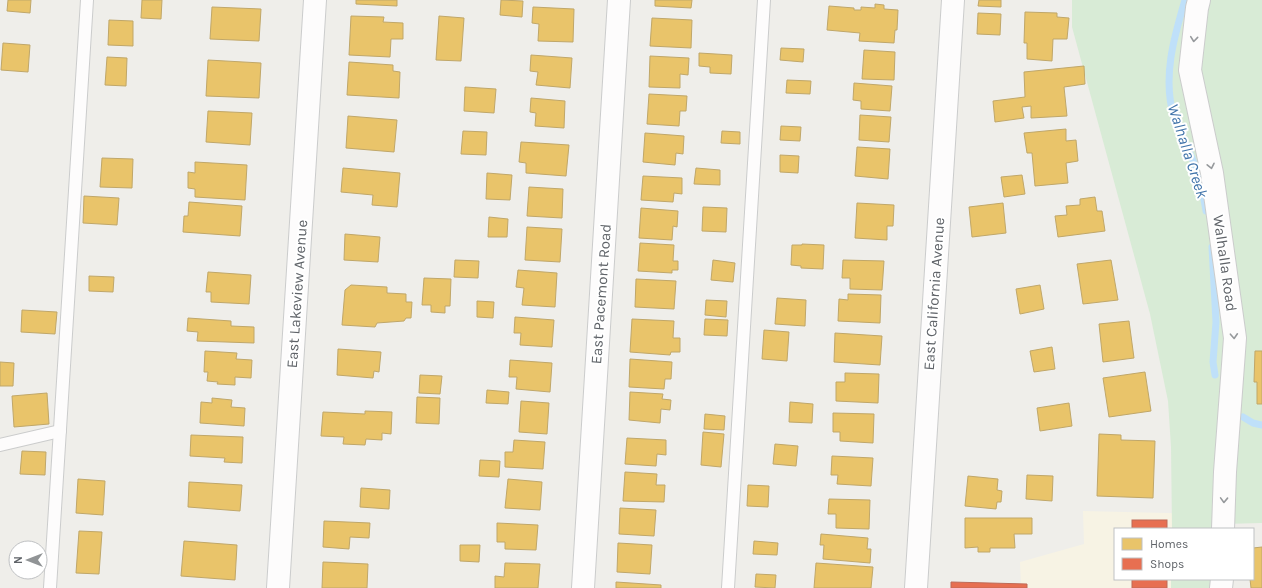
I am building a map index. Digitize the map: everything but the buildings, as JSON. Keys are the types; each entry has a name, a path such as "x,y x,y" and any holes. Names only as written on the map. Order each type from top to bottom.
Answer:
{"street":[{"name":"East Lakeview Avenue","path":"278,588 315,0"},
{"name":"East Pacemont Road","path":"583,588 619,0"},
{"name":"East California Avenue","path":"916,588 953,0"},
{"name":"Walhalla Road","path":"1199,0 1190,70 1212,173 1235,338 1225,472 1223,528"}],"lane":[{"path":"50,588 87,0"},
{"path":"728,588 764,0"},
{"path":"0,444 60,431"}],"shaded area":[{"path":"1083,511 1209,514 1214,528 1114,528 1114,580 1228,580 1231,588 1021,588 1020,562 1084,544"}],"green space":[{"path":"1072,0 1262,0 1262,351 1255,351 1254,382 1257,382 1257,404 1262,404 1262,523 1223,524 1223,528 1172,528 1171,447 1168,401 1150,314 1072,27"},
{"path":"1171,580 1222,580 1221,588 1171,588"}],"waterway":[{"name":"Walhalla Creek","path":"1185,0 1177,28 1171,58 1169,87 1174,117 1196,169 1206,211"},
{"name":"Walhalla Creek","path":"1212,247 1216,322 1213,362 1215,375"},
{"name":"Walhalla Creek","path":"1243,417 1253,423 1262,425"}]}
